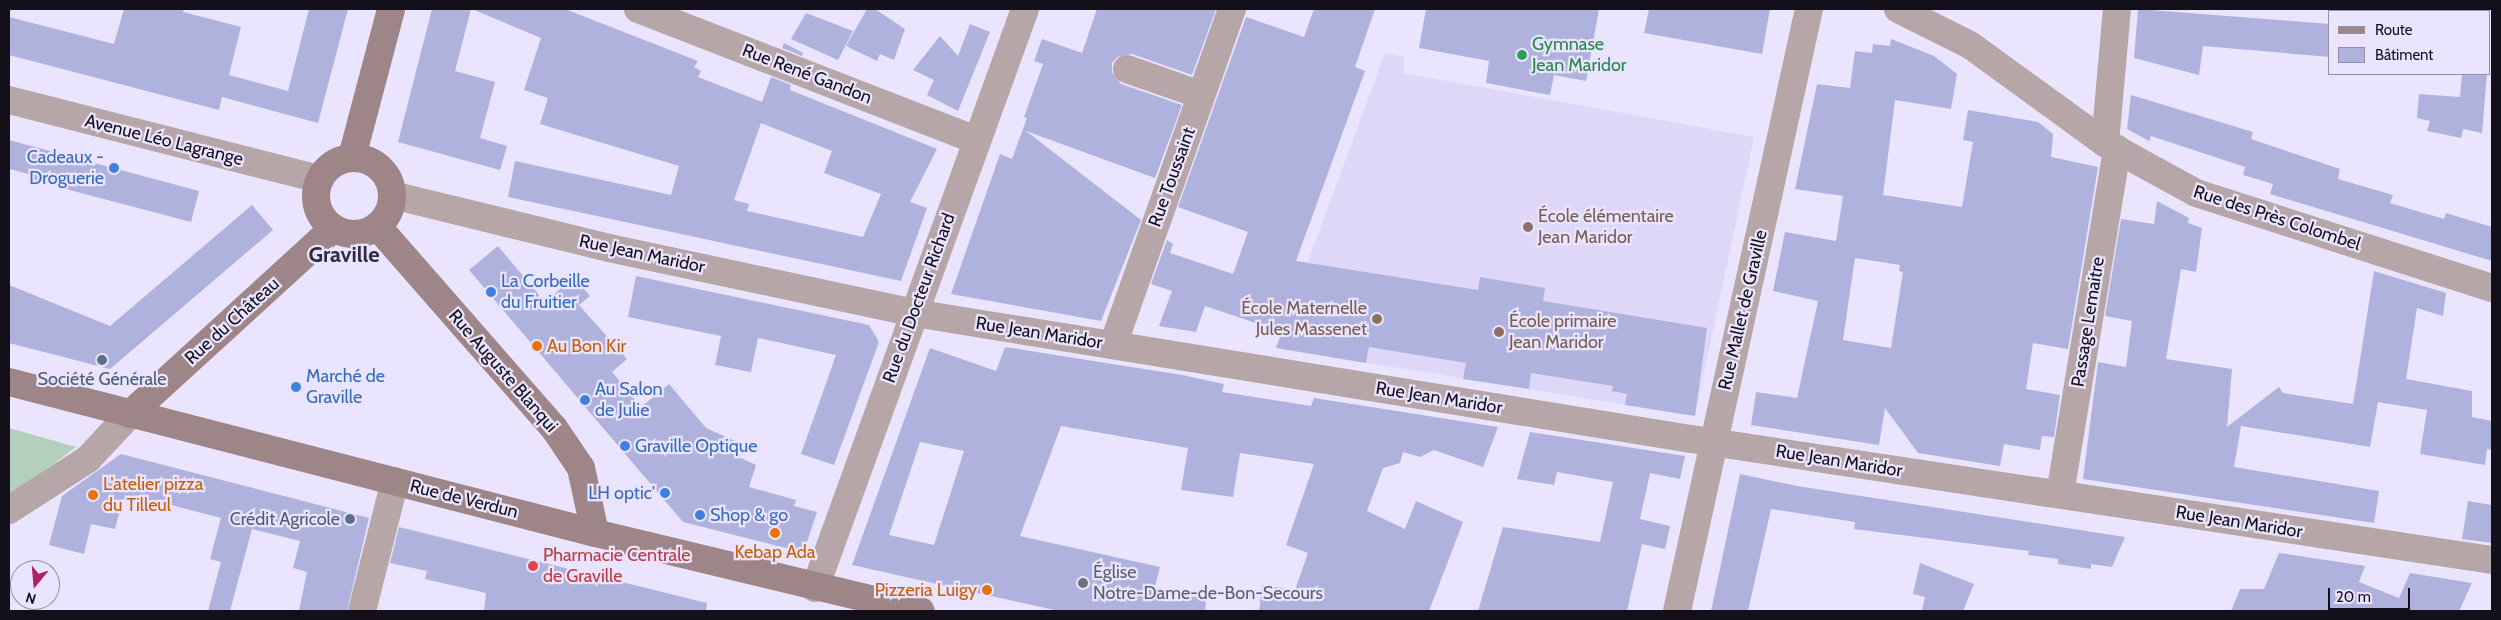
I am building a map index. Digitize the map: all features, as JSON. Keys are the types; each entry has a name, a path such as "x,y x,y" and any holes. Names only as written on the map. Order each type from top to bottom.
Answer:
{"street":[{"path":"352,157 391,9"},
{"name":"Rue René Gandon","path":"638,9 976,140"},
{"name":"Rue du Docteur Richard","path":"815,588 1025,9"},
{"name":"Rue Toussaint","path":"1112,345 1232,9"},
{"name":"Rue Mallet de Graville","path":"1677,611 1809,9"},
{"name":"Rue des Près Colombel","path":"1898,9 1970,44 2111,146 2196,194 2492,288"},
{"name":"Passage Lemaitre","path":"2060,494 2111,146 2117,9"},
{"path":"1127,69 1201,95"},
{"name":"Avenue Léo Lagrange","path":"9,100 320,179"},
{"path":"352,157 376,164 390,183 392,195 388,212 378,226 351,234 334,228 317,206 320,179 330,166 352,157"},
{"name":"Rue Jean Maridor","path":"392,195 610,248 914,313 1714,442 2492,560"},
{"name":"Rue Auguste Blanqui","path":"378,226 554,428 581,468 595,533"},
{"name":"Rue du Château","path":"130,414 334,228"},
{"name":"Rue de Verdun","path":"9,382 815,588 864,605 920,611"},
{"path":"9,510 88,459 130,414"},
{"path":"362,611 395,481"}],"shaded area":[{"name":"École élémentaire Jean Maridor","path":"1385,53 1405,57 1403,73 1754,137 1695,416 1276,348"}],"green space":[{"path":"9,428 76,447 9,498"}],"building":[{"path":"124,9 184,9 183,12 241,27 229,75 288,91 309,9 348,9 318,123 222,97 219,110 9,55 9,17 114,44"},
{"path":"432,9 471,9 455,71 495,82 480,138 507,146 500,170 398,142"},
{"path":"472,9 565,9 698,61 694,67 701,71 698,77 762,102 771,77 791,85 790,90 937,149 910,202 927,208 901,281 508,197 515,161 671,195 679,166 540,124 548,98 524,90 541,38","holes":["761,123 832,151 824,173 881,194 863,237 747,211 749,204 734,200"]},
{"path":"867,9 875,9 905,29 894,60 880,54 877,61 846,46"},
{"path":"1097,9 1216,9 1192,75 1132,54 1117,57 1112,63 1112,72 1121,84 1182,105 1155,178 1026,131 1141,220 1101,321 951,294 1000,154 1012,159 1027,118 1024,117 1043,64 1034,61 1042,39 1082,53"},
{"path":"1314,9 1375,9 1355,67 1365,71 1296,261 1478,290 1480,277 1545,288 1543,301 1707,328 1695,416 1625,405 1627,394 1612,391 1613,386 1531,373 1529,389 1463,379 1466,363 1369,347 1366,363 1276,348 1282,332 1205,306 1196,332 1159,326 1172,291 1151,284 1167,240 1173,244 1170,253 1233,274 1248,232 1178,207 1246,17 1304,37"},
{"name":"Gymnase Jean Maridor","path":"1426,9 1599,9 1586,81 1554,75 1550,95 1486,83 1489,61 1419,48"},
{"path":"1649,9 1770,9 1762,54 1644,33"},
{"path":"2138,9 2328,24 2328,57 2203,46 2199,75 2134,58"},
{"path":"806,13 853,31 838,60 791,39"},
{"path":"970,24 990,32 958,111 927,95 934,80 913,70 940,36 958,56"},
{"path":"1891,39 1934,56 1957,74 1951,109 1895,100 1883,195 1962,207 1973,142 1963,140 1968,110 2038,122 2053,134 2051,157 2098,167 2068,349 2033,343 2026,389 2060,395 2054,437 2042,436 2040,450 2004,444 2000,466 1918,453 1885,408 1879,445 1751,425 1756,392 1797,398 1818,301 1773,291 1785,232 1836,241 1843,196 1795,189 1817,84 1850,88 1855,51 1872,53 1873,44 1890,46","holes":["1855,258 1900,265 1899,271 1903,272 1891,348 1843,340"]},
{"path":"784,43 803,53 802,56 782,48"},
{"path":"2462,75 2487,75 2482,133 2463,129 2461,138 2427,131 2430,121 2417,118 2419,94 2460,97"},
{"path":"2131,95 2253,132 2251,139 2340,169 2338,179 2393,195 2390,203 2444,219 2446,213 2492,227 2492,261 2270,194 2273,184 2243,175 2245,167 2151,136 2149,141 2127,129"},
{"path":"9,140 199,191 191,222 28,179 29,174 9,169"},
{"path":"2157,201 2189,218 2188,223 2202,228 2196,272 2181,269 2166,359 2232,369 2227,427 2279,387 2283,393 2353,404 2374,271 2446,293 2443,316 2417,308 2406,379 2472,391 2472,417 2492,421 2492,450 2487,449 2485,465 2420,454 2427,410 2378,402 2370,447 2241,426 2234,467 2379,491 2374,523 2083,479 2098,362 2126,367 2132,321 2105,316 2121,219 2154,224"},
{"path":"252,205 273,230 110,369 9,343 9,285 110,326"},
{"path":"498,246 545,302 574,277 590,296 579,305 627,359 612,372 641,407 669,384 706,428 744,445 739,457 756,465 749,487 796,500 794,506 817,512 806,545 794,550 683,522 469,270"},
{"path":"636,276 869,325 879,342 834,465 801,454 836,355 758,338 751,372 715,365 721,336 628,317"},
{"path":"1005,347 1182,375 1224,384 1222,392 1311,406 1314,398 1498,427 1483,467 1434,450 1420,457 1403,452 1400,463 1383,468 1367,511 1405,529 1416,501 1463,522 1429,611 1259,611 1262,585 1295,590 1308,553 1286,545 1314,464 1240,453 1233,497 1181,490 1188,448 1061,426 1020,536 1160,567 1154,590 1206,599 1205,611 1059,611 852,565 930,348 996,371","holes":["920,442 964,451 934,545 889,535"]},
{"path":"1530,432 1685,456 1680,479 1650,473 1640,519 1670,526 1665,549 1642,544 1627,611 1478,611 1503,527 1600,542 1613,482 1557,472 1554,485 1517,479"},
{"path":"121,454 369,518 347,611 299,611 307,572 293,568 300,541 252,529 230,611 208,611 221,562 210,559 221,518 171,505 147,500 146,506 123,499 115,529 91,524 84,554 49,545 62,496"},
{"path":"1740,474 1797,486 2125,537 2112,567 2091,564 2091,569 2058,564 2058,559 2028,555 2029,551 1854,529 1855,522 1771,509 1748,611 1711,611"},
{"path":"2468,501 2492,505 2492,543 2462,539"},
{"path":"399,527 707,603 706,611 484,611 486,593 425,579 427,571 390,563"},
{"path":"2279,553 2365,566 2359,582 2399,598 2410,573 2472,583 2459,611 2231,611 2240,589 2264,589"},
{"path":"1920,563 1974,584 1963,611 1922,611 1925,597 1913,594"}],"place":[{"name":"Gymnase Jean Maridor","path":"1522,55"},
{"name":"Cadeaux - Droguerie","path":"114,168"},
{"name":"École élémentaire Jean Maridor","path":"1528,227"},
{"name":"La Corbeille du Fruitier","path":"491,292"},
{"name":"École Maternelle Jules Massenet","path":"1377,319"},
{"name":"École primaire Jean Maridor","path":"1499,332"},
{"name":"Au Bon Kir","path":"537,346"},
{"name":"Société Générale","path":"102,360"},
{"name":"Marché de Graville","path":"296,387"},
{"name":"Au Salon de Julie","path":"585,400"},
{"name":"Graville Optique","path":"625,446"},
{"name":"LH optic'","path":"665,493"},
{"name":"L'atelier pizza du Tilleul","path":"93,495"},
{"name":"Shop & go","path":"700,515"},
{"name":"Crédit Agricole","path":"350,519"},
{"name":"Kebap Ada","path":"775,533"},
{"name":"Pharmacie Centrale de Graville","path":"533,566"},
{"name":"Église Notre-Dame-de-Bon-Secours","path":"1083,583"},
{"name":"Pizzeria Luigy","path":"987,590"}],"district":[{"name":"Graville","path":"344,255"}]}
